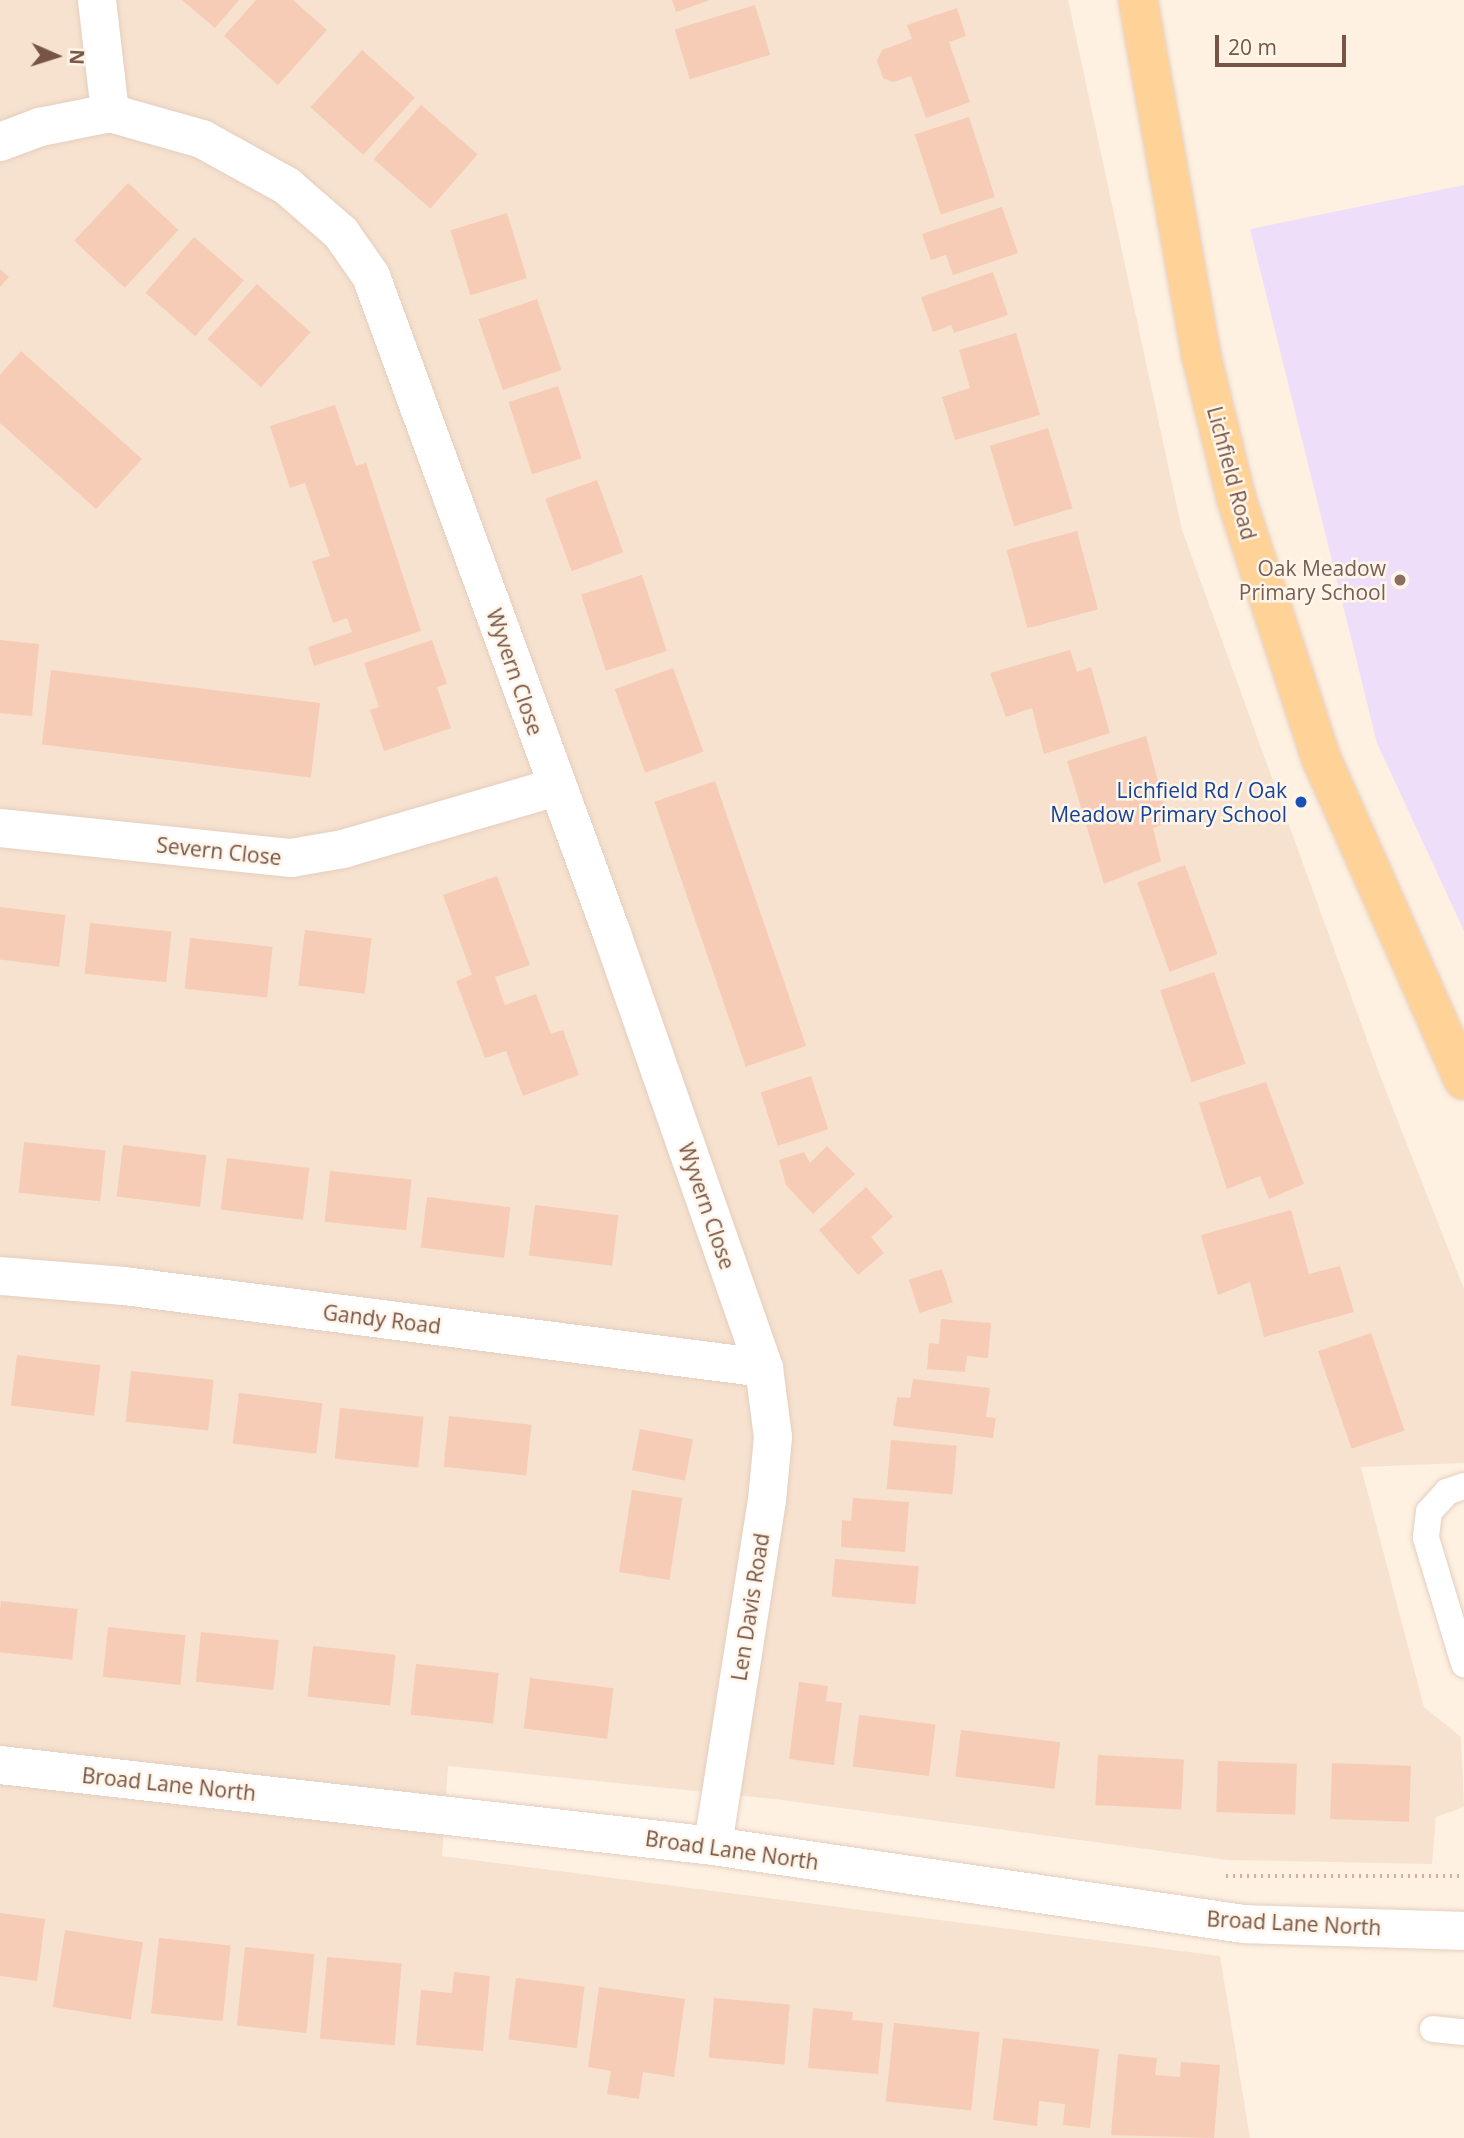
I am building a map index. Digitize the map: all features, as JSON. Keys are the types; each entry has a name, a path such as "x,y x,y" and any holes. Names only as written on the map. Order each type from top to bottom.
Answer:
{"main road":[{"name":"Lichfield Road","path":"1138,0 1201,355 1236,498 1321,758 1464,1080"}],"street":[{"path":"0,142 40,127 110,113 97,0"},
{"name":"Wyvern Close","path":"110,113 202,139 286,186 341,233 371,276 764,1368"},
{"name":"Severn Close","path":"0,828 291,858 344,849 556,787"},
{"name":"Gandy Road","path":"0,1276 124,1286 764,1368"},
{"name":"Len Davis Road","path":"713,1846 767,1500 773,1437 764,1368"},
{"name":"Broad Lane North","path":"0,1765 713,1846 1244,1924 1464,1931"}],"lane":[{"path":"1464,1486 1447,1492 1429,1512 1426,1538 1464,1664"},
{"path":"1433,2029 1464,2032"}],"path":[{"path":"1216,1874 1464,1876"}],"shaded area":[{"path":"0,0 1068,0 1182,530 1379,1073 1464,1289 1464,1463 1361,1467 1424,1707 1461,1737 1464,1807 1436,1817 1432,1864 1228,1860 774,1799 448,1766 442,1856 1220,1956 1250,2138 0,2138"},
{"name":"Oak Meadow Primary School","path":"1464,185 1464,931 1377,743 1250,229"}],"building":[{"path":"182,0 239,0 215,28"},
{"path":"256,0 293,0 327,30 278,85 224,36"},
{"path":"672,0 710,0 676,12"},
{"path":"755,5 770,55 690,79 675,30"},
{"path":"957,8 966,36 949,42 970,102 926,118 911,76 893,82 883,78 877,61 882,50 912,39 907,25"},
{"path":"362,50 415,98 363,155 310,107"},
{"path":"421,105 478,154 430,209 374,159"},
{"path":"969,117 995,197 941,215 915,135"},
{"path":"128,183 178,230 125,288 74,241"},
{"path":"1002,207 1018,253 953,275 946,255 931,260 922,234"},
{"path":"507,213 527,278 470,295 451,230"},
{"path":"194,237 244,280 195,336 145,293"},
{"path":"0,269 9,277 0,287"},
{"path":"993,272 1008,315 954,333 951,325 933,332 921,297"},
{"path":"257,284 311,332 261,387 207,339"},
{"path":"537,299 561,370 503,390 478,319"},
{"path":"1016,333 1040,415 955,440 942,397 970,388 959,350"},
{"path":"21,351 142,459 96,509 0,423 0,375"},
{"path":"558,386 581,458 532,474 509,402"},
{"path":"335,405 356,466 366,463 421,631 314,666 308,647 352,632 347,618 333,623 312,561 330,556 305,483 290,488 270,426"},
{"path":"1048,428 1073,508 1014,526 990,446"},
{"path":"597,480 623,552 572,571 545,499"},
{"path":"1077,531 1098,609 1027,628 1006,550"},
{"path":"642,575 667,651 606,671 581,595"},
{"path":"0,640 39,644 32,716 0,713"},
{"path":"432,640 447,684 437,687 451,728 384,751 370,710 379,707 364,663"},
{"path":"1070,650 1077,672 1091,667 1110,733 1044,754 1032,708 1006,717 990,673"},
{"path":"673,668 703,752 645,773 615,689"},
{"path":"51,670 320,703 311,777 42,744"},
{"path":"1146,736 1169,822 1153,828 1161,861 1104,884 1067,761"},
{"path":"715,781 806,1046 746,1067 654,802"},
{"path":"1185,865 1217,954 1170,972 1137,882"},
{"path":"497,876 530,965 495,977 505,1005 536,994 551,1034 563,1030 579,1075 523,1096 506,1051 485,1058 456,981 472,975 443,895"},
{"path":"0,907 66,915 59,967 0,959"},
{"path":"90,923 172,932 166,982 85,974"},
{"path":"305,930 372,938 365,994 298,986"},
{"path":"190,938 273,947 267,997 185,989"},
{"path":"1214,972 1246,1064 1192,1082 1160,991"},
{"path":"811,1076 828,1129 778,1146 761,1092"},
{"path":"1266,1082 1304,1184 1269,1199 1260,1176 1227,1189 1199,1103"},
{"path":"24,1142 106,1151 100,1201 19,1193"},
{"path":"123,1145 206,1155 200,1207 117,1197"},
{"path":"827,1146 855,1174 813,1214 786,1185 779,1160 804,1152 810,1163"},
{"path":"227,1158 309,1168 303,1220 221,1210"},
{"path":"330,1171 412,1180 406,1230 325,1222"},
{"path":"866,1187 893,1217 871,1237 884,1253 858,1275 819,1230"},
{"path":"427,1197 510,1207 504,1258 421,1248"},
{"path":"535,1205 618,1215 612,1266 529,1256"},
{"path":"1291,1210 1309,1274 1340,1266 1354,1312 1264,1337 1250,1282 1218,1295 1201,1235"},
{"path":"942,1269 953,1302 920,1313 909,1280"},
{"path":"941,1319 991,1323 988,1358 967,1356 965,1372 927,1369 929,1343 939,1344"},
{"path":"1371,1333 1405,1430 1352,1449 1318,1351"},
{"path":"17,1355 100,1365 94,1416 11,1406"},
{"path":"131,1371 214,1380 208,1430 126,1422"},
{"path":"913,1379 990,1388 986,1417 996,1418 993,1438 893,1426 897,1397 910,1398"},
{"path":"239,1393 322,1403 316,1454 233,1444"},
{"path":"340,1408 424,1417 418,1468 335,1459"},
{"path":"449,1416 532,1425 526,1475 444,1467"},
{"path":"640,1429 693,1439 685,1481 632,1470"},
{"path":"891,1440 957,1446 952,1495 887,1489"},
{"path":"632,1490 682,1498 669,1580 619,1572"},
{"path":"853,1498 909,1502 905,1552 841,1547 842,1520 851,1521"},
{"path":"835,1559 919,1566 915,1604 832,1597"},
{"path":"1,1601 78,1609 72,1660 0,1652"},
{"path":"108,1627 186,1635 180,1685 103,1677"},
{"path":"201,1632 279,1640 273,1690 196,1682"},
{"path":"313,1646 396,1655 390,1705 308,1697"},
{"path":"416,1664 499,1673 493,1723 411,1715"},
{"path":"530,1678 613,1688 607,1739 524,1729"},
{"path":"799,1682 828,1686 826,1701 842,1703 834,1765 789,1759"},
{"path":"859,1715 935,1724 929,1776 853,1767"},
{"path":"961,1730 1060,1742 1055,1789 955,1777"},
{"path":"1098,1755 1184,1760 1181,1809 1095,1805"},
{"path":"1218,1761 1297,1764 1295,1815 1216,1812"},
{"path":"1332,1763 1411,1766 1409,1822 1330,1819"},
{"path":"0,1913 45,1919 37,1981 0,1976"},
{"path":"65,1930 143,1942 131,2019 53,2007"},
{"path":"159,1938 231,1946 223,2021 151,2014"},
{"path":"245,1947 315,1954 306,2033 237,2026"},
{"path":"327,1957 402,1964 395,2045 320,2039"},
{"path":"454,1972 490,1976 483,2051 416,2045 421,1990 452,1993"},
{"path":"516,1978 584,1986 577,2048 508,2040"},
{"path":"599,1987 685,1999 674,2077 643,2072 639,2099 607,2094 611,2071 588,2067"},
{"path":"714,1998 790,2005 784,2064 709,2058"},
{"path":"813,2008 853,2012 852,2020 883,2023 878,2074 808,2068"},
{"path":"894,2023 980,2032 971,2111 886,2102"},
{"path":"1003,2038 1099,2049 1090,2128 1063,2125 1065,2104 1039,2101 1037,2126 993,2120"},
{"path":"1118,2054 1157,2058 1155,2075 1180,2077 1181,2062 1220,2065 1214,2138 1111,2135"}],"place":[{"name":"Oak Meadow Primary School","path":"1400,580"},
{"name":"Lichfield Rd / Oak Meadow Primary School","path":"1301,802"}]}
